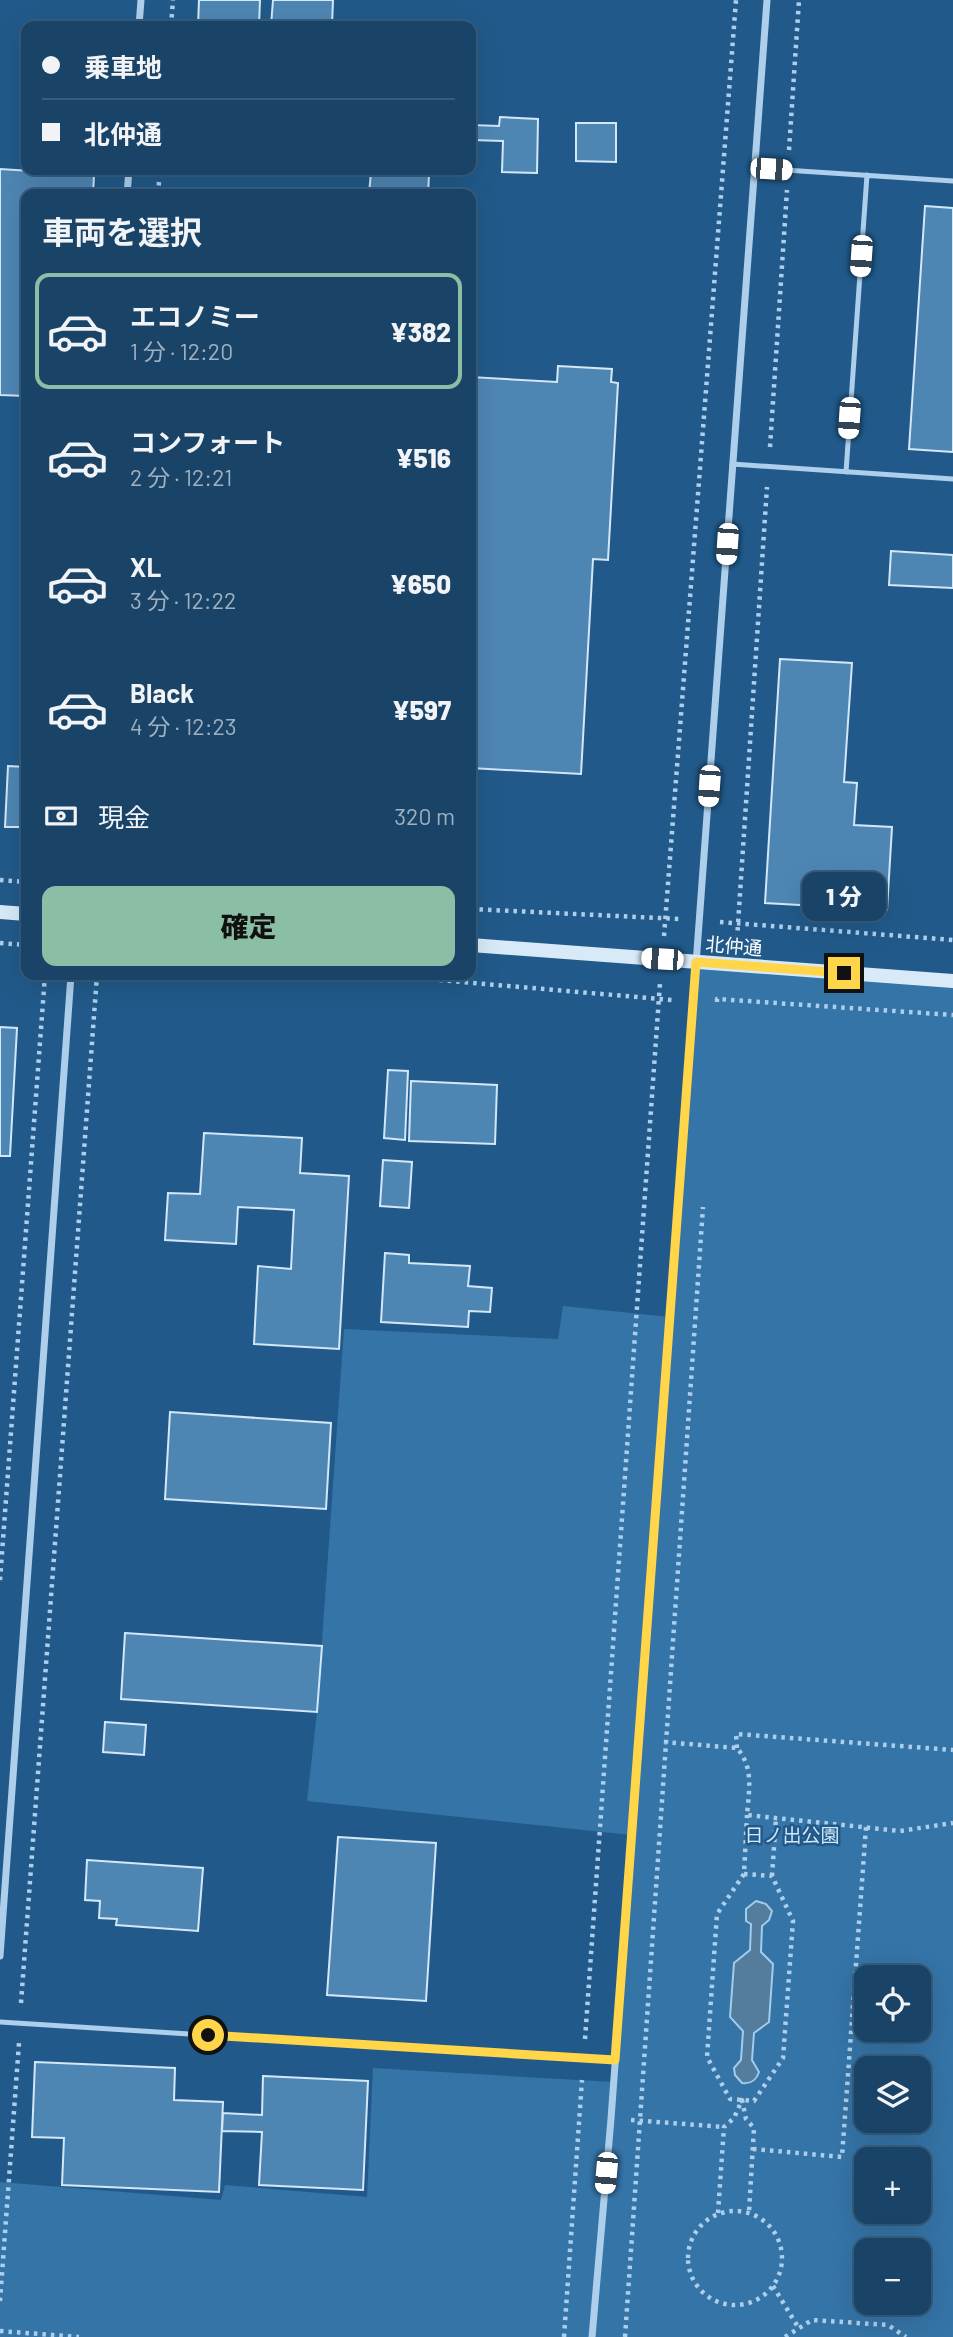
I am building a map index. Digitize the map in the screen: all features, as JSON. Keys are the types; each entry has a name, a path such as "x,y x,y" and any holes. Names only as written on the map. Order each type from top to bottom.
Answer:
{"street":[{"path":"139,21 141,0"},
{"path":"592,2337 611,2119 767,0"},
{"path":"0,912 21,914"},
{"name":"北仲通","path":"476,945 953,981"},
{"path":"0,1956 71,980"}],"lane":[{"path":"754,167 953,181"},
{"path":"846,471 867,175"},
{"path":"733,464 953,479"},
{"path":"0,2022 615,2060"}],"path":[{"path":"171,21 173,0"},
{"path":"564,2337 659,999 736,0"},
{"path":"0,880 21,882"},
{"path":"716,1013 717,999 735,965 738,923"},
{"path":"0,943 21,945"},
{"path":"0,1580 45,980"},
{"path":"0,2301 97,980"},
{"path":"438,980 693,1002 717,999 953,1016"},
{"path":"625,2337 704,1193"},
{"path":"776,1818 772,1876 793,1921 783,2058 754,2101 730,2099 707,2057 717,1914 744,1874 750,1773 746,1759 737,1748 736,1734 953,1750"},
{"path":"639,1740 737,1748"},
{"path":"747,1815 900,1831 953,1823"},
{"path":"752,2149 842,2157 866,1827"},
{"path":"744,1874 772,1876"},
{"path":"611,2119 724,2126 734,2118 742,2100"},
{"path":"742,2100 746,2119 754,2128 749,2212"},
{"path":"718,2213 724,2126"},
{"path":"749,2212 774,2230 780,2243 783,2258 773,2286 755,2300 733,2305 717,2301 704,2293 693,2280 688,2265 688,2249 694,2234 704,2221 718,2213 749,2212"},
{"path":"773,2286 798,2327"},
{"path":"785,2337 812,2320 888,2325 906,2337"},
{"path":"0,2331 79,2337"}],"green space":[{"name":"日ノ出公園","path":"696,962 953,981 953,2337 0,2337 0,2182 221,2200 225,2185 367,2197 373,2068 613,2082 631,1835 307,1801 317,1712 344,1329 558,1339 563,1306 670,1317"}],"shaded area":[{"path":"756,1901 766,1904 772,1911 769,1920 762,1926 761,1952 773,1964 769,2022 754,2033 752,2060 758,2075 753,2081 742,2083 735,2075 734,2068 741,2060 743,2031 730,2017 734,1963 750,1950 751,1924 746,1921 746,1909"}],"building":[{"path":"199,0 260,0 259,21 198,21"},
{"path":"273,0 333,0 332,21 271,21"},
{"path":"500,117 538,119 537,173 502,172 503,141 476,140 476,125 499,126"},
{"path":"576,123 616,123 616,162 576,161"},
{"path":"0,169 21,170 21,175 94,175 93,189 21,189 21,396 0,395"},
{"path":"371,175 429,175 428,189 369,189"},
{"path":"925,206 953,208 953,452 909,449"},
{"path":"558,366 612,369 611,382 618,383 608,560 593,559 581,774 476,768 476,377 557,382"},
{"path":"891,551 953,555 953,588 889,585"},
{"path":"780,659 852,663 844,782 857,783 854,825 892,827 887,910 765,903"},
{"path":"8,766 21,767 21,827 5,827"},
{"path":"0,1027 17,1028 10,1156 0,1156"},
{"path":"388,1070 408,1071 405,1140 384,1138"},
{"path":"411,1081 497,1085 495,1144 409,1141"},
{"path":"204,1133 302,1138 300,1173 349,1176 339,1349 254,1344 258,1266 291,1269 294,1210 238,1207 236,1244 165,1240 168,1193 200,1194"},
{"path":"383,1160 412,1162 409,1208 380,1206"},
{"path":"385,1253 409,1255 409,1263 470,1266 468,1286 492,1288 490,1312 469,1311 468,1327 381,1322"},
{"path":"170,1412 331,1423 326,1509 165,1499"},
{"path":"125,1633 322,1646 317,1712 121,1699"},
{"path":"105,1722 146,1725 144,1755 103,1752"},
{"path":"338,1837 436,1843 426,2001 327,1995"},
{"path":"87,1860 203,1868 198,1931 116,1925 117,1919 99,1918 100,1901 85,1900"},
{"path":"35,2062 175,2068 174,2100 223,2102 219,2192 62,2185 64,2138 32,2137"},
{"path":"263,2076 368,2081 363,2190 259,2185 262,2132 222,2131 223,2113 262,2115"}],"route":[{"path":"208,2035 615,2060 696,962 844,973"}]}
